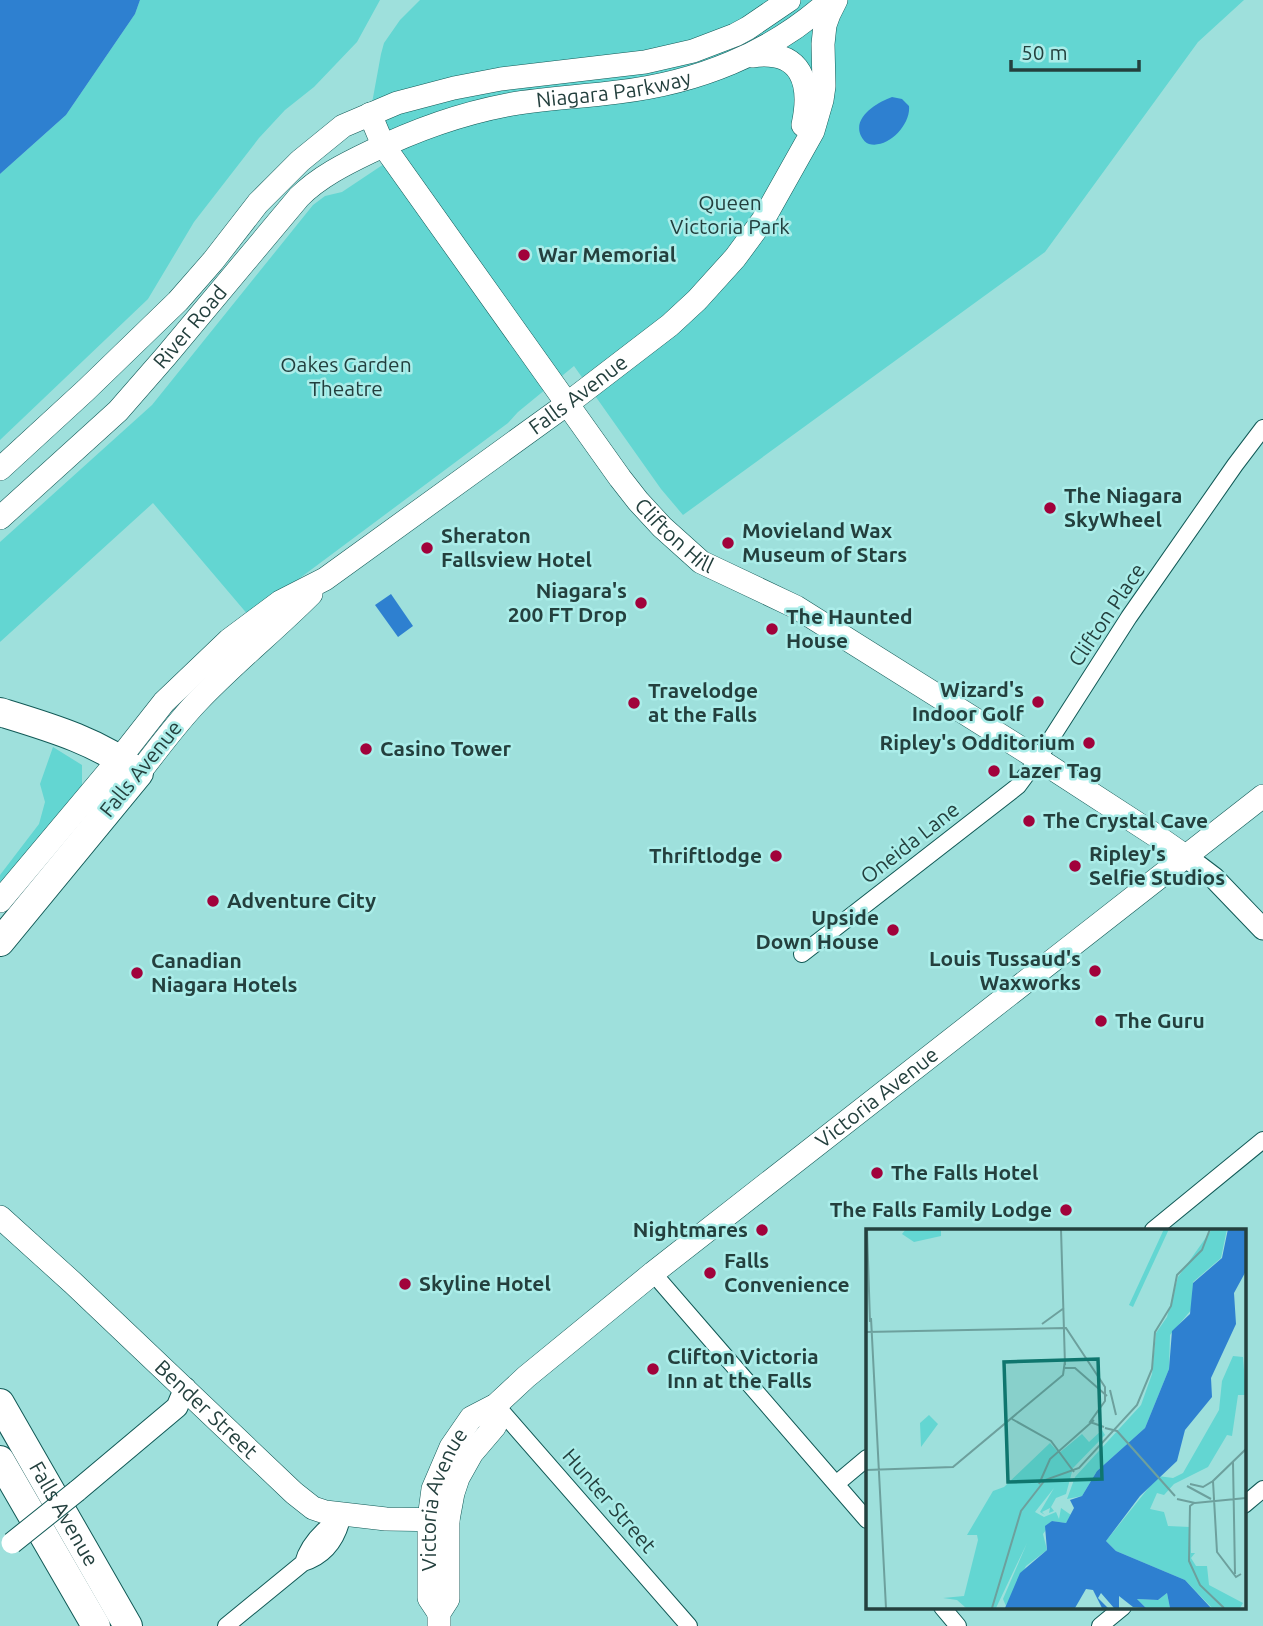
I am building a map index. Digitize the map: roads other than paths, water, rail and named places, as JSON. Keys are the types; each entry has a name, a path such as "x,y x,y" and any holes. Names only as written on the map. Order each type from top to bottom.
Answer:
{"highway":[{"path":"0,712 64,732 129,765"},
{"name":"Falls Avenue","path":"0,942 129,765"},
{"name":"Falls Avenue","path":"0,1403 128,1626"},
{"name":"Falls Avenue","path":"0,1460 96,1626"}],"main road":[{"name":"Niagara Parkway","path":"370,114 414,97 478,83 645,62 693,51 735,35 789,0"},
{"name":"Niagara Parkway","path":"383,145 427,127 504,106 618,92 704,74 745,57 791,32 830,0"},
{"name":"Falls Avenue","path":"0,901 129,765 325,579 567,404 670,325 696,300 751,238 813,131 822,100 825,25 836,0"},
{"name":"Falls Avenue","path":"745,57 783,57 794,64 802,75 807,101 792,169"},
{"name":"Clifton Hill","path":"370,114 383,145 567,404 647,512 667,533 701,562 796,607 1185,856"},
{"name":"River Road","path":"0,469 178,301 258,203 299,161 343,126 370,114"},
{"name":"River Road","path":"0,518 118,411 299,197 326,176 383,145"},
{"name":"Victoria Avenue","path":"439,1620 429,1598 438,1520 433,1489 451,1447 471,1418 496,1405 526,1377 653,1273 1263,796"},
{"name":"Bender Street","path":"0,1217 313,1508 343,1515 438,1520"}],"street":[{"name":"Clifton Place","path":"1038,760 1129,617 1263,428"},
{"name":"Oneida Lane","path":"802,954 1018,786 1038,760"},
{"path":"1185,856 1214,878 1263,929"},
{"path":"1154,1229 1263,1140"},
{"path":"653,1273 866,1519"},
{"path":"6,1548 177,1408 185,1388"},
{"name":"Hunter Street","path":"496,1405 689,1626"},
{"path":"836,1484 866,1459"},
{"path":"1246,1503 1263,1489"},
{"path":"226,1626 245,1619 303,1563 318,1558 340,1530 343,1515"},
{"path":"943,1608 958,1626"},
{"path":"1100,1626 1122,1608"}],"place":[{"name":"War Memorial","path":"524,255"},
{"name":"The Niagara SkyWheel","path":"1050,508"},
{"name":"Movieland Wax Museum of Stars","path":"728,543"},
{"name":"Sheraton Fallsview Hotel","path":"427,548"},
{"name":"Niagara's 200 FT Drop","path":"641,603"},
{"name":"The Haunted House","path":"772,629"},
{"name":"Wizard's Indoor Golf","path":"1038,702"},
{"name":"Travelodge at the Falls","path":"634,703"},
{"name":"Ripley's Odditorium","path":"1089,743"},
{"name":"Casino Tower","path":"366,749"},
{"name":"Lazer Tag","path":"994,771"},
{"name":"The Crystal Cave","path":"1029,821"},
{"name":"Thriftlodge","path":"776,856"},
{"name":"Ripley's Selfie Studios","path":"1075,866"},
{"name":"Adventure City","path":"213,901"},
{"name":"Upside Down House","path":"893,930"},
{"name":"Louis Tussaud's Waxworks","path":"1095,971"},
{"name":"Canadian Niagara Hotels","path":"137,973"},
{"name":"The Guru","path":"1101,1021"},
{"name":"The Falls Hotel","path":"877,1173"},
{"name":"The Falls Family Lodge","path":"1066,1210"},
{"name":"Nightmares","path":"762,1230"},
{"name":"Falls Convenience","path":"710,1273"},
{"name":"Skyline Hotel","path":"405,1284"},
{"name":"Clifton Victoria Inn at the Falls","path":"653,1369"}],"park label":[{"name":"Queen Victoria Park","path":"730,215"},
{"name":"Oakes Garden Theatre","path":"346,377"}]}
